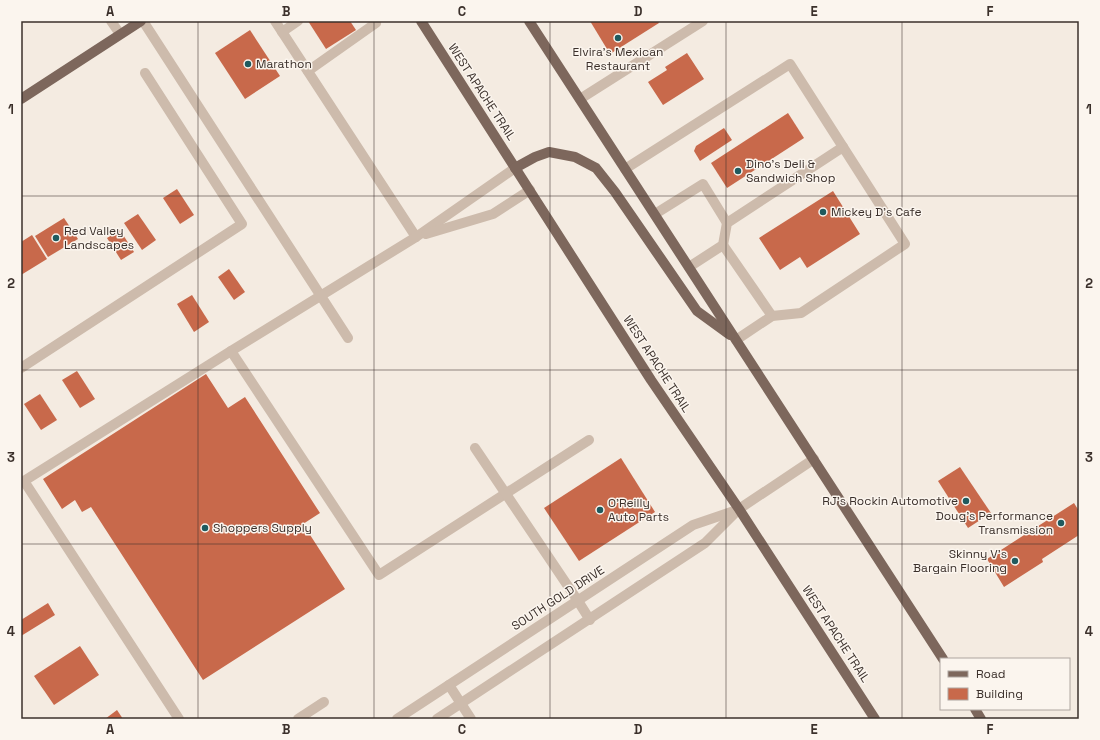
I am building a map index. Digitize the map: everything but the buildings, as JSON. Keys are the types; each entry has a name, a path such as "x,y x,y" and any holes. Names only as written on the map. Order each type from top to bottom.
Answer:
{"main road":[{"path":"21,99 142,21"},
{"name":"WEST APACHE TRAIL","path":"421,21 651,380 739,509 875,719"},
{"path":"529,21 942,658"},
{"path":"516,168 535,157 549,152 575,157 596,168 615,192 697,311 736,340"},
{"path":"976,710 981,719"}],"street":[{"path":"111,21 120,34"},
{"path":"142,21 348,338"},
{"path":"275,21 416,237"},
{"path":"282,32 298,21"},
{"path":"308,70 376,23 375,21"},
{"path":"580,99 702,21"},
{"path":"625,169 790,64 905,244 801,313 772,316 736,340"},
{"path":"21,368 242,224 145,73"},
{"path":"727,223 843,147"},
{"path":"179,719 24,481 416,237 516,168"},
{"path":"654,214 703,184 727,223 723,245 772,316"},
{"path":"416,237 493,214 530,190"},
{"path":"689,267 723,245"},
{"path":"231,351 379,575 589,440"},
{"path":"475,448 507,493 590,620"},
{"name":"SOUTH GOLD DRIVE","path":"437,719 590,620 705,543 739,509 814,459"},
{"name":"SOUTH GOLD DRIVE","path":"397,719 693,525 739,509"},
{"path":"449,685 471,719"},
{"path":"298,719 324,702"}],"place":[{"name":"Elvira's Mexican Restaurant","path":"618,38"},
{"name":"Marathon","path":"248,64"},
{"name":"Dino's Deli & Sandwich Shop","path":"738,171"},
{"name":"Mickey D's Cafe","path":"823,212"},
{"name":"Red Valley Landscapes","path":"56,238"},
{"name":"RJ's Rockin Automotive","path":"966,501"},
{"name":"O'Reilly Auto Parts","path":"600,510"},
{"name":"Doug's Performance Transmission","path":"1061,523"},
{"name":"Shoppers Supply","path":"205,528"},
{"name":"Skinny V’s Bargain Flooring","path":"1015,561"}]}
